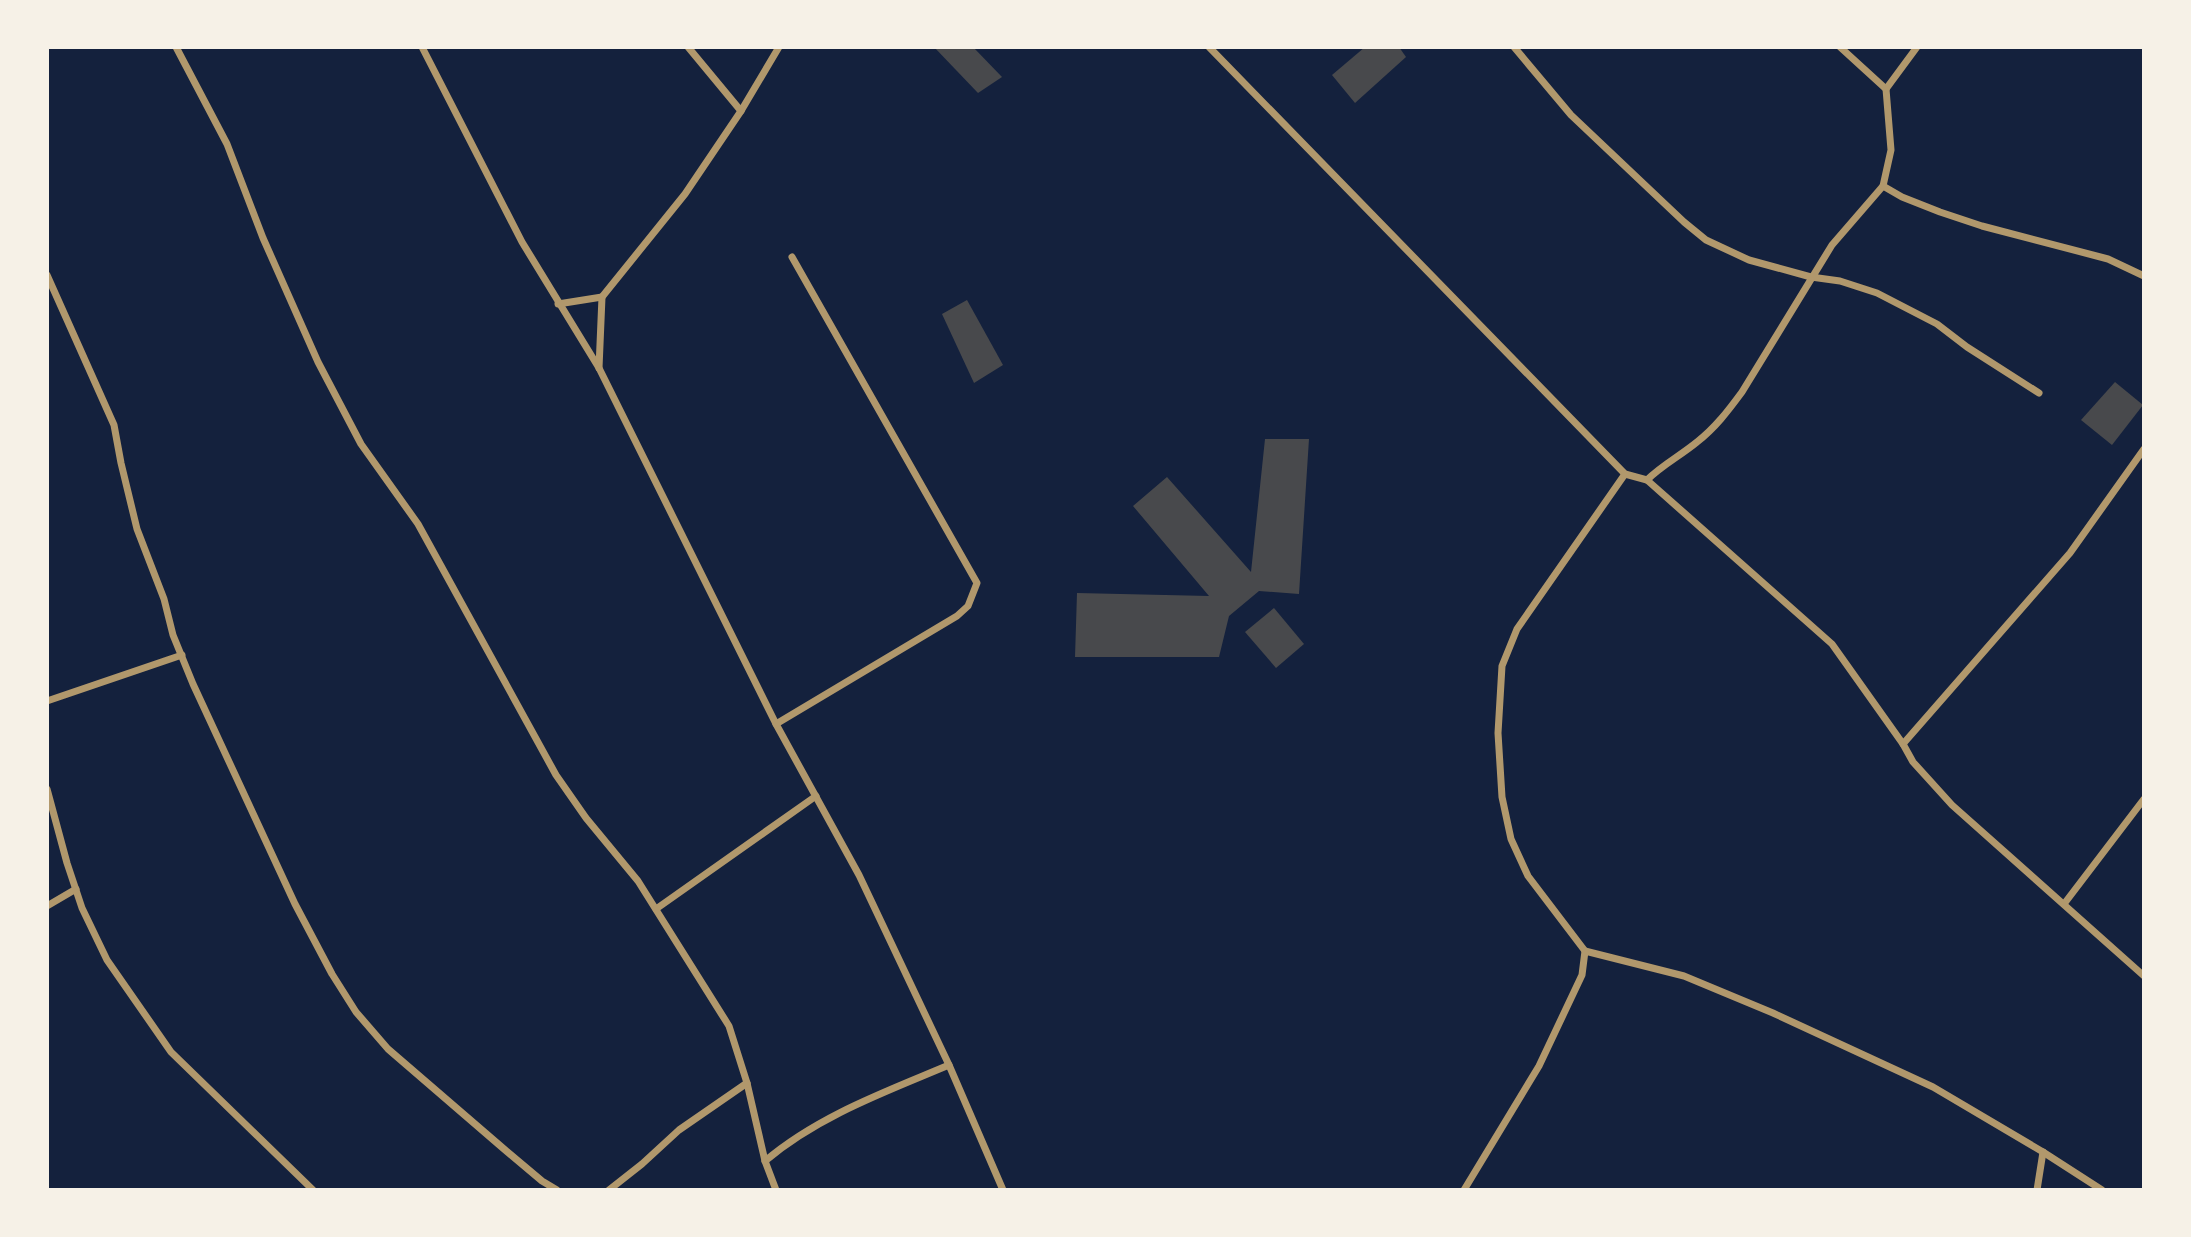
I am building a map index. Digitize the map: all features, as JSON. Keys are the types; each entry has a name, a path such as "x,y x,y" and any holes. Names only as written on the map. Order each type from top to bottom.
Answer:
{"street":[{"path":"176,47 227,144 263,238 318,362 361,444 418,524 556,775 586,818 638,881 729,1026 747,1083 765,1161 776,1190"},
{"path":"422,47 522,242 599,368 776,724 859,875 949,1065 1003,1190"},
{"path":"688,47 741,111"},
{"path":"599,368 602,297 685,194 741,111 779,47"},
{"path":"1209,47 1625,474 1647,480 1832,644 1913,762 1952,805 2144,976"},
{"path":"1514,47 1571,115 1665,205 1706,240 1749,260 1811,277 1840,281 1877,293 1937,324 1967,347 2039,393"},
{"path":"1647,480 1659,468 1701,438 1727,413 1832,245 1883,186 1891,150 1885,89 1840,47"},
{"path":"1885,89 1917,47"},
{"path":"1883,186 1902,197 1940,212 1982,226 2108,259 2144,276"},
{"path":"776,724 957,616 968,606 978,583 792,257"},
{"path":"47,275 114,425 137,529 164,599 173,635 295,904 356,1012 388,1049 542,1181 557,1190"},
{"path":"558,304 602,297"},
{"path":"1903,744 2070,552 2144,449"},
{"path":"1625,474 1517,629 1502,666 1498,733 1502,797 1511,838 1528,876 1585,951 1684,976 1773,1013 1933,1087 2102,1190"},
{"path":"47,701 182,655"},
{"path":"47,789 82,908 107,960 171,1052 313,1190"},
{"path":"656,909 816,796"},
{"path":"2064,904 2144,799"},
{"path":"47,906 76,889"},
{"path":"1464,1190 1539,1066 1582,975 1585,951"},
{"path":"765,1161 787,1143 856,1104 949,1065"},
{"path":"609,1190 680,1130 747,1083"},
{"path":"2037,1190 2043,1152"}],"building":[{"path":"934,47 973,47 1002,77 978,93"},
{"path":"1365,47 1399,47 1406,57 1355,103 1332,75"},
{"path":"967,300 1003,365 974,383 942,314"},
{"path":"2115,382 2143,405 2112,445 2081,420"},
{"path":"1265,439 1309,439 1299,594 1259,591 1229,616 1219,657 1075,657 1077,593 1209,596 1133,506 1167,477 1251,572"},
{"path":"1274,608 1304,644 1276,668 1245,632"}]}
